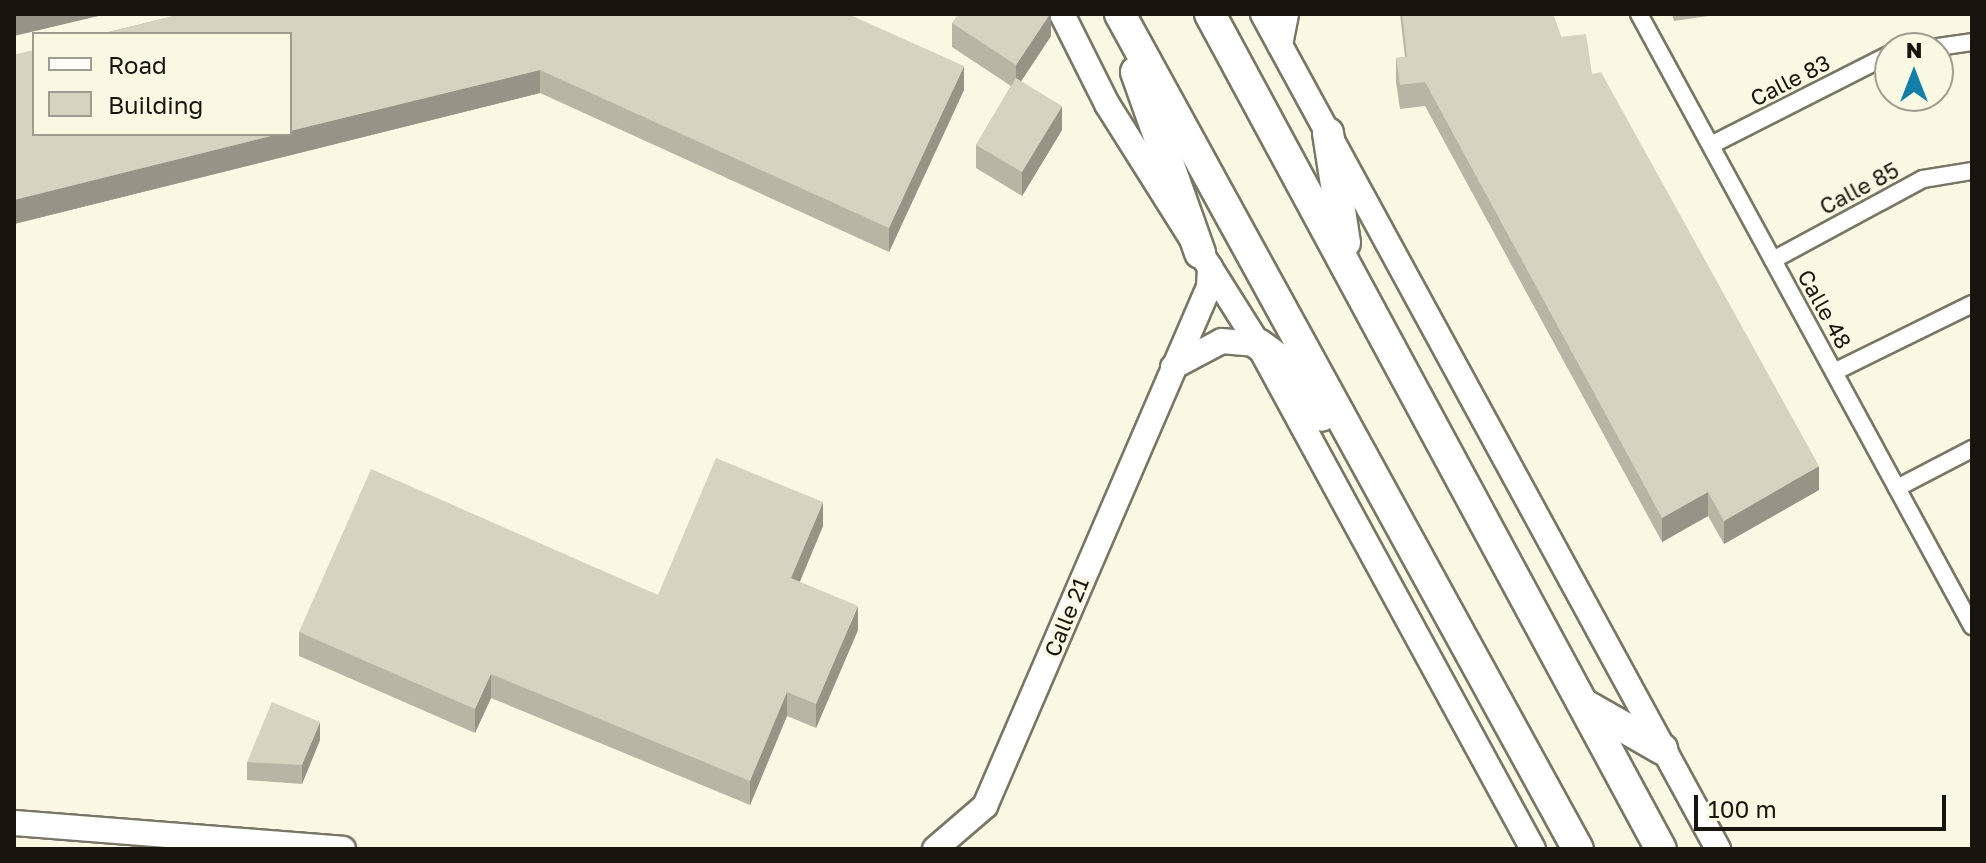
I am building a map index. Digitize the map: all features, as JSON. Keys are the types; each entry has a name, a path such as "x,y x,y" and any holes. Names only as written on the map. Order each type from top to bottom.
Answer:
{"highway":[{"path":"1118,14 1205,260"},
{"path":"1118,14 1578,849"},
{"path":"1210,14 1661,849"},
{"path":"1328,133 1348,265"},
{"path":"1258,344 1288,366 1354,467 1370,471"},
{"path":"1585,705 1662,749"}],"main road":[{"path":"1062,14 1107,104 1258,344 1533,849"},
{"path":"1263,14 1718,849"},
{"path":"1280,45 1286,14"},
{"name":"Calle 21","path":"935,849 985,806 1209,287 1205,260"},
{"path":"1173,367 1222,341 1258,344"},
{"path":"14,823 343,849"}],"street":[{"name":"Calle 48","path":"1639,14 1897,488 1965,596 1972,626"},
{"name":"Calle 83","path":"1711,145 1874,62"},
{"name":"Calle 85","path":"1773,260 1923,179 1972,171"},
{"path":"1834,372 1972,304"},
{"path":"1897,488 1972,449"}],"building":[{"path":"182,14 848,14 964,66 889,228 540,70 292,131 292,32 109,32"},
{"path":"958,14 1050,14 1016,65 952,23"},
{"path":"1402,14 1553,14 1561,37 1586,34 1592,74 1601,72 1819,466 1724,521 1708,492 1662,518 1425,82 1400,85 1396,58 1407,57"},
{"path":"32,50 32,136 271,136 14,200 14,55"},
{"path":"1016,78 1062,106 1022,172 976,145"},
{"path":"716,458 823,502 791,578 858,606 816,704 787,692 750,781 491,674 475,709 299,632 371,469 658,595"},
{"path":"272,702 320,722 302,765 247,762"}]}
